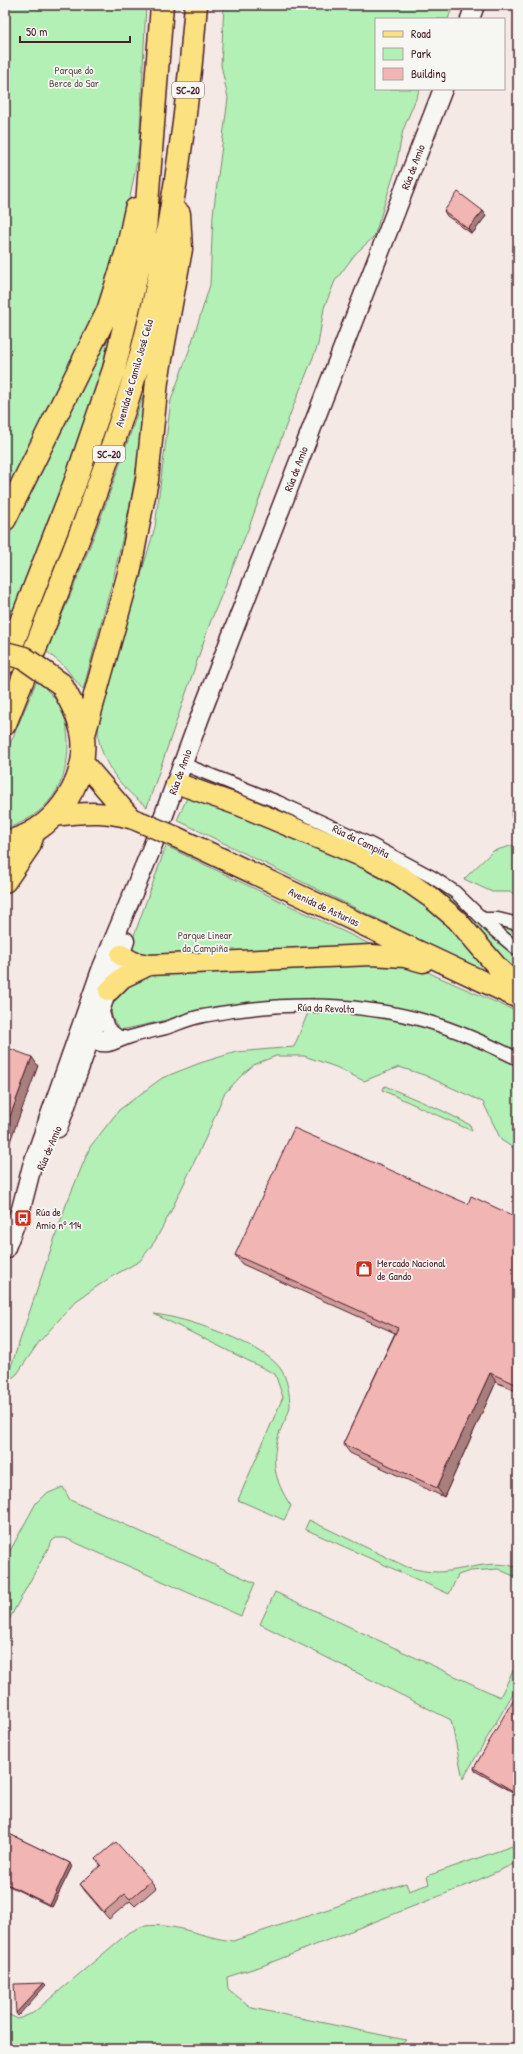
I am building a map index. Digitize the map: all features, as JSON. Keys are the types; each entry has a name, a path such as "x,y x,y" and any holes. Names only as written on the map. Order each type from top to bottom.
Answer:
{"highway":[{"name":"Avenida de Camilo José Cela","path":"5,663 75,483 114,369 144,244 162,5"},
{"name":"Avenida de Camilo José Cela","path":"5,724 94,494 134,378 152,308 178,174 192,57 196,5"},
{"path":"5,519 108,311 127,251 153,134"},
{"path":"5,842 34,831 54,816 72,791 82,761 83,738 129,573 147,480 156,382 181,249 178,174"},
{"path":"5,653 24,658 61,684 76,710 83,738"},
{"path":"5,881 29,846 34,831"}],"main road":[{"path":"82,761 136,820"},
{"path":"176,783 241,806 368,859 400,876 430,897 457,920 499,968 518,986"},
{"path":"54,816 87,812 136,820"},
{"name":"Avenida de Asturias","path":"136,820 176,837 518,998"},
{"path":"121,955 133,962 149,965 371,955 405,957 458,971"},
{"path":"102,995 122,978 149,965"}],"street":[{"path":"470,18 475,5"},
{"name":"Rúa de Amio","path":"20,1209 46,1156 74,1085 98,1044 102,995 127,905 151,850 443,90"},
{"name":"Rúa da Campiña","path":"183,764 278,802 372,845 455,892 511,946 518,950"},
{"name":"Rúa de Amio","path":"5,1250 20,1209 32,1166 56,1097 121,955 151,850"},
{"name":"Rúa de Amio","path":"121,955 117,952 116,947 125,921 127,905"},
{"path":"484,919 498,919 518,924"},
{"path":"102,995 108,1028 124,1037"},
{"name":"Rúa de Amio","path":"98,1044 87,1036 97,998 102,995"},
{"name":"Rúa da Revolta","path":"98,1044 97,1037 124,1037 202,1016 250,1009 301,1006 346,1007 386,1012 429,1022 495,1048 518,1059"},
{"name":"Rúa de Amio","path":"56,1097 71,1074 81,1050 98,1044"}],"green space":[{"name":"Parque do Berce do Sar","path":"5,5 146,5 139,150 120,250 106,294 5,498"},
{"path":"224,5 453,5 448,18 375,18 375,90 420,90 403,130 395,171 374,237 356,253 335,281 324,308 318,345 291,412 249,527 210,623 147,807 131,794 117,778 106,761 98,738 99,716 155,527 171,400 190,348 210,285 213,215 228,98 221,65"},
{"path":"110,335 107,358 79,443 5,633 5,544 43,464 96,359"},
{"path":"155,359 130,505 114,575 83,690 64,666 46,651 77,580 105,507"},
{"path":"37,680 62,709 65,717 68,741 64,771 60,785 53,797 44,807 33,816 5,829 5,756"},
{"path":"197,775 287,812 346,839 403,868 448,895 471,912 503,944 518,954 518,974 458,914 195,781"},
{"path":"518,792 518,835 511,815"},
{"path":"187,798 254,821 361,865 420,899 457,930 493,976 177,820"},
{"path":"518,844 518,896 510,892 492,892 464,879 493,851"},
{"name":"Parque Linear da Campiña","path":"166,846 436,976 518,1012 518,1151 501,1140 483,1102 424,1075 399,1067 364,1081 336,1067 304,1056 276,1056 255,1064 224,1094 207,1135 170,1213 155,1241 140,1261 111,1277 76,1301 39,1342 17,1374 5,1384 66,1205 90,1147 119,1110 162,1078 200,1063 236,1052 294,1047 314,998 222,1008 121,1030 112,1019 111,1005"},
{"path":"501,925 518,930 518,943 516,942"},
{"path":"385,1086 443,1111 470,1125 472,1131 382,1090"},
{"path":"154,1314 184,1320 222,1333 257,1349 271,1359 280,1368 285,1376 288,1386 290,1406 280,1431 275,1452 275,1470 277,1479 291,1506 284,1520 238,1500 283,1397 275,1374"},
{"path":"63,1487 70,1500 255,1583 241,1616 65,1538 56,1538 52,1541 5,1627 5,1560 36,1503 44,1495"},
{"path":"309,1520 407,1567 422,1571 438,1572 498,1564 518,1568 518,1578 498,1569 470,1571 458,1575 449,1594 305,1529"},
{"path":"275,1592 500,1697 518,1661 518,1685 463,1779 451,1720 260,1624"},
{"path":"518,1844 518,1862 465,1886 262,1966 227,1977 228,1989 252,2008 406,2040 397,2049 5,2049 5,2013 18,2019 33,2013 128,1933 141,1927 156,1925 167,1926 233,1941 406,1883 409,1891 429,1884 427,1876"}],"building":[{"path":"458,192 483,211 468,229 444,211"},
{"path":"5,1047 32,1057 5,1130"},
{"path":"294,1128 468,1204 471,1196 518,1218 518,1385 490,1373 437,1488 343,1444 398,1328 235,1255"},
{"path":"517,1693 518,1694 518,1794 474,1768"},
{"path":"5,1832 70,1863 50,1905 5,1883"},
{"path":"116,1842 151,1881 130,1899 125,1894 104,1912 80,1884 101,1865 96,1859"},
{"path":"5,1912 8,1914 5,1919"},
{"path":"44,1983 16,2013 14,1984"}],"place":[{"name":"Rúa de Amio nº 114","path":"23,1218"},
{"name":"Mercado Nacional de Gando","path":"364,1269"}]}
